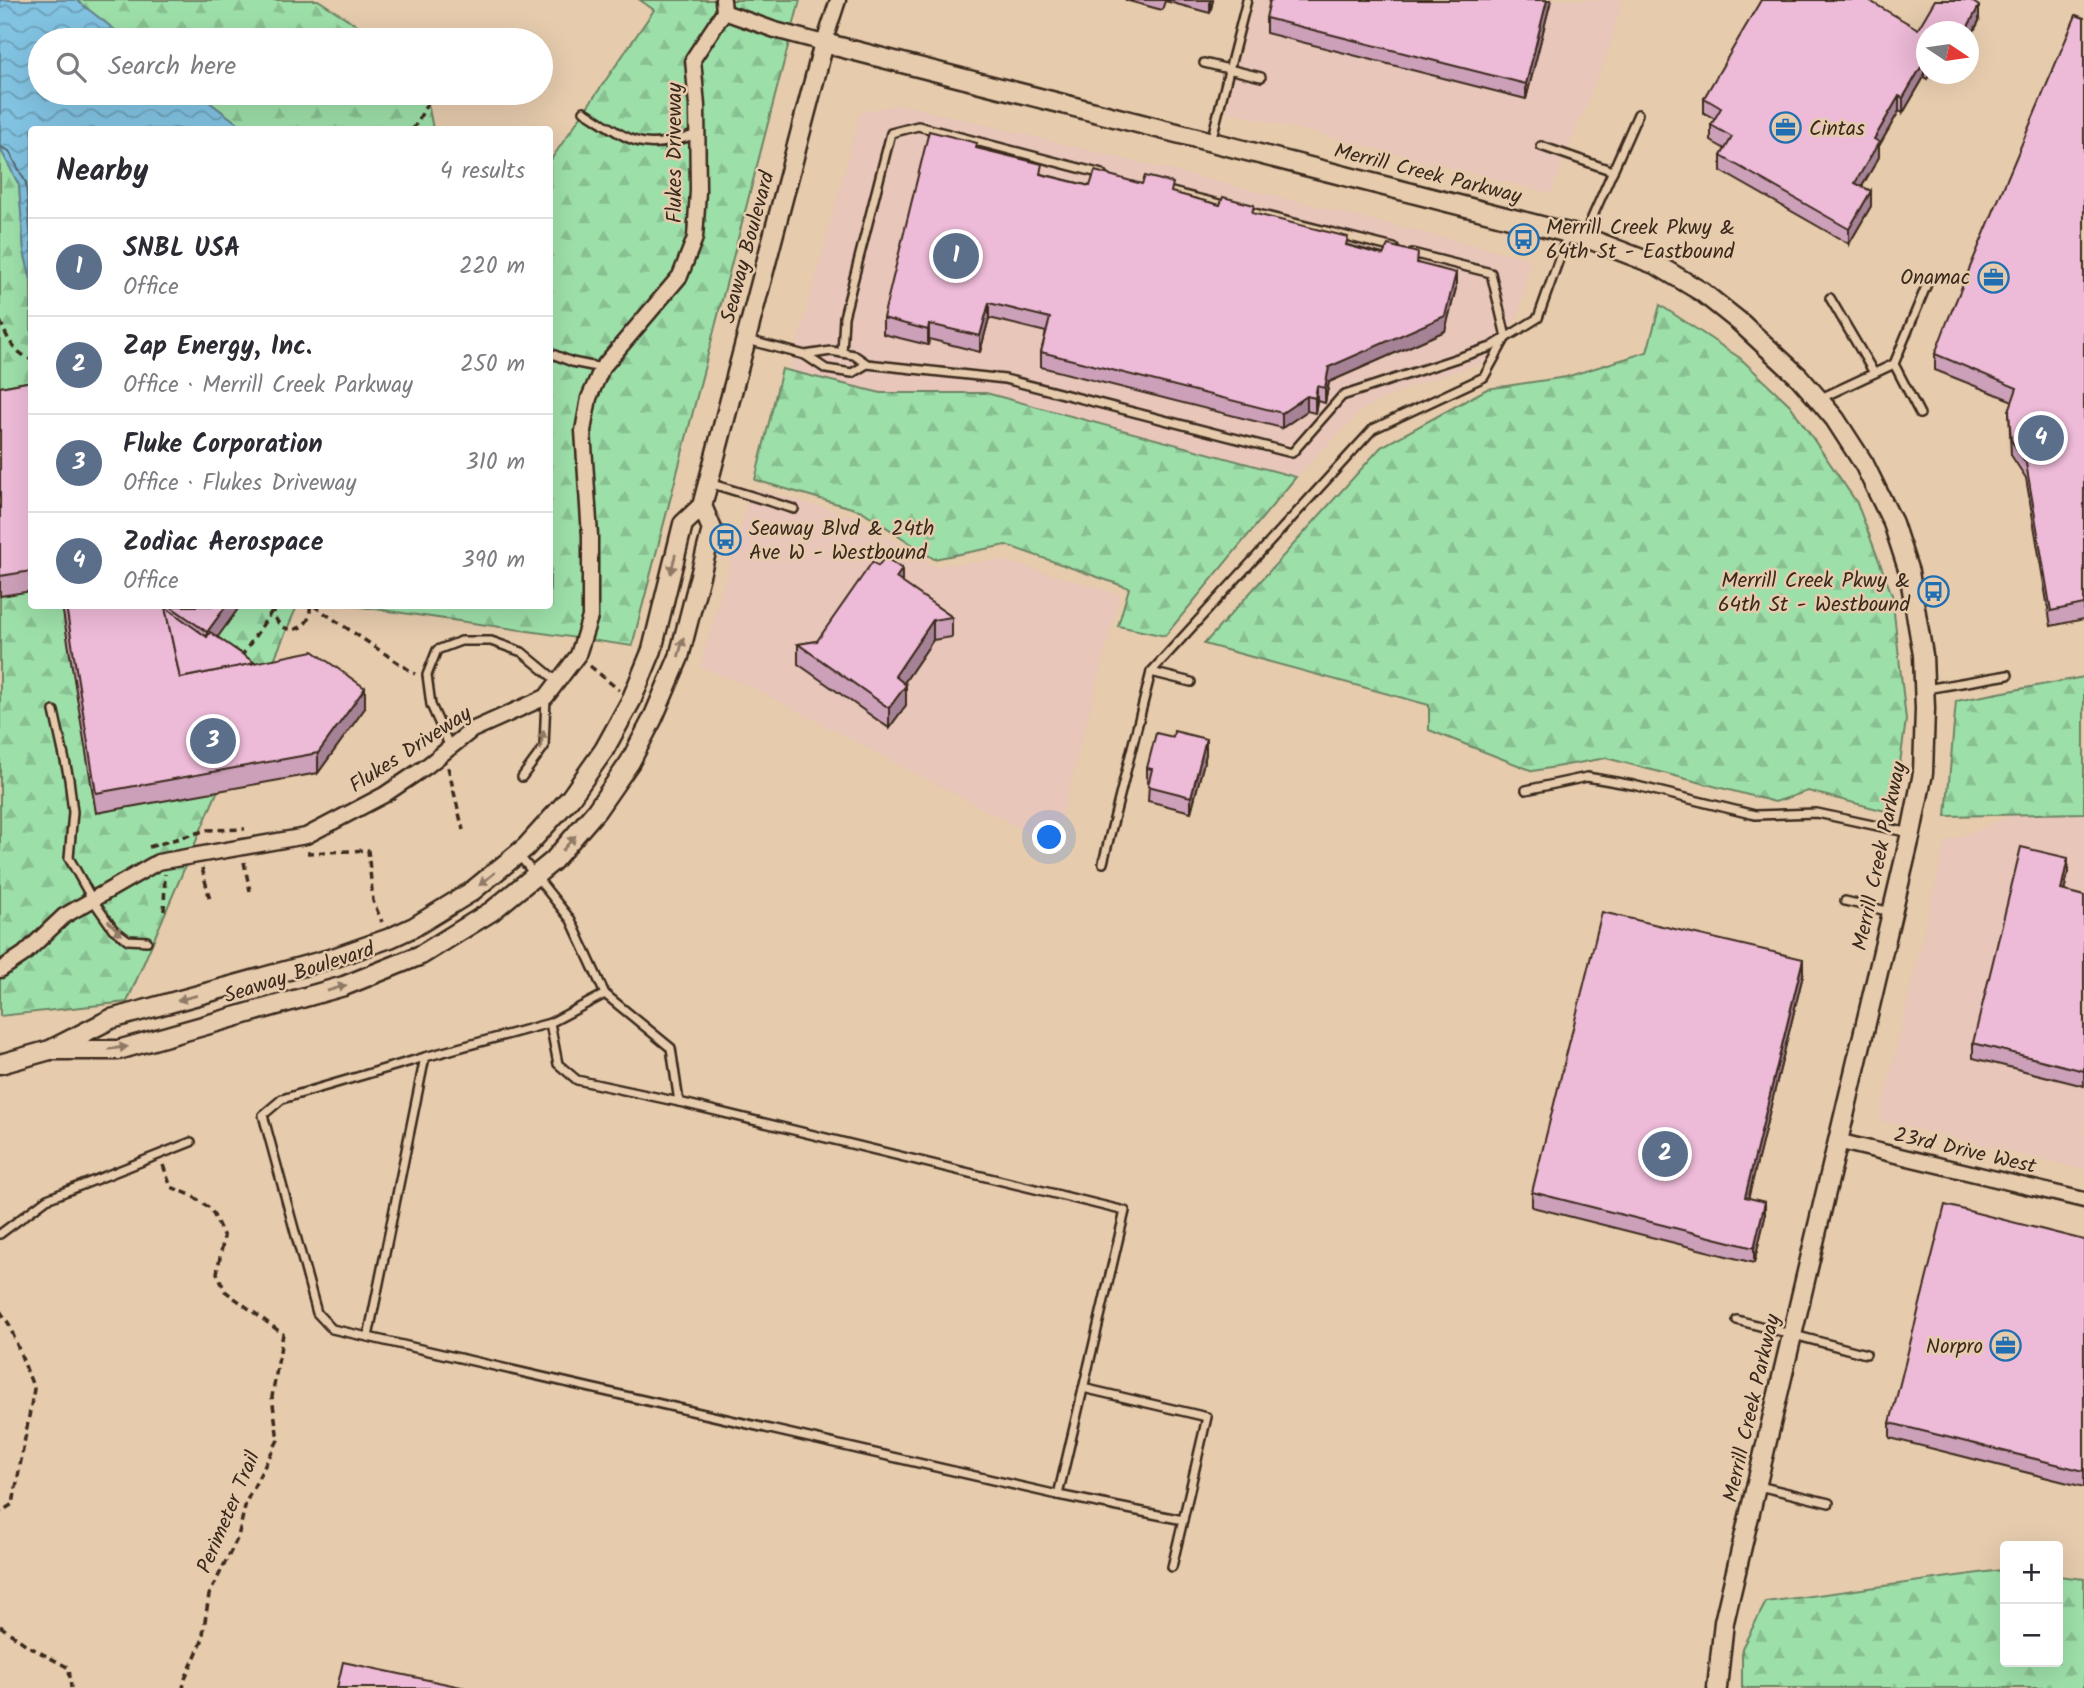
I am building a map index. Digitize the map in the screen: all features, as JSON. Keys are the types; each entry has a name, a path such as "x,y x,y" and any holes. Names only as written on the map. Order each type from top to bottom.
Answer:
{"street":[{"name":"Seaway Boulevard","path":"0,1064 50,1050 111,1019 333,958 414,927 471,892 526,847 571,797 604,750 631,701 652,650 683,524 702,506 824,43 838,0"},
{"path":"723,6 775,30 824,43"},
{"name":"Flukes Driveway","path":"0,970 24,954 64,916 158,862 306,836 384,795 472,730 546,697 558,682 578,655 590,617 590,536 583,430 589,398 602,368 680,276 695,238 698,191 693,59 723,6"},
{"name":"Merrill Creek Parkway","path":"824,43 1576,235 1657,265 1702,292 1741,323 1799,377 1835,419 1864,464 1893,523 1909,572 1923,655 1923,773 1724,1622 1717,1688"},
{"name":"Seaway Boulevard","path":"50,1050 118,1050 344,986 421,955 492,912 553,861 596,811 630,762 653,718 679,657 712,529 702,506"},
{"name":"23rd Drive West","path":"1837,1141 2084,1200"}],"lane":[{"path":"1211,142 1247,0"},
{"path":"1204,64 1261,77"},
{"path":"584,111 627,139 650,145 675,142 697,134"},
{"path":"805,355 831,351 855,355 867,364 1005,379 1292,453 1342,396 1491,347 1538,318 1576,235 1613,172 1638,114"},
{"path":"842,353 844,317 891,133 918,126 1107,176"},
{"path":"1541,146 1613,172"},
{"path":"1103,863 1150,672 1373,429 1484,377 1506,337 1491,273 1160,189"},
{"path":"1819,400 1894,364 1927,284"},
{"path":"1830,298 1874,373"},
{"path":"746,340 805,355 826,369 852,373 867,364"},
{"path":"553,354 572,362 602,368"},
{"path":"1894,364 1920,414"},
{"path":"708,483 794,509"},
{"path":"444,752 431,705 427,675 437,650 461,641 491,641 522,652 558,682"},
{"path":"1150,672 1191,682"},
{"path":"1924,690 2008,675"},
{"path":"522,777 544,747 546,697"},
{"path":"54,712 69,779 73,812 69,858 113,929 128,940 146,941"},
{"path":"1526,790 1587,777 1633,785 1755,815 1817,813 1911,833"},
{"path":"518,853 571,920 605,993 671,1048 679,1102"},
{"path":"1845,901 1892,912"},
{"path":"605,993 550,1023 282,1099 263,1115 317,1313 332,1329 1058,1495 1183,1520"},
{"path":"550,1023 558,1064 577,1080 679,1102 1125,1211 1058,1495"},
{"path":"368,1337 425,1057"},
{"path":"0,1234 47,1199 191,1142"},
{"path":"1737,1320 1866,1354"},
{"path":"1083,1388 1207,1417 1172,1567"},
{"path":"1756,1485 1829,1503"}],"path":[{"path":"415,126 426,105"},
{"path":"0,321 19,354 28,358"},
{"path":"236,665 272,609"},
{"path":"273,609 276,621 292,629 307,621 312,609"},
{"path":"316,609 412,674 427,675"},
{"path":"578,655 631,701"},
{"path":"444,752 463,830"},
{"path":"149,846 207,830 265,830 274,841"},
{"path":"298,854 368,850 373,901 390,938"},
{"name":"Perimeter Trail","path":"159,1154 171,1186 191,1195 211,1209 224,1237 217,1273 225,1291 283,1334 272,1397 278,1440 246,1502 238,1537 209,1595 202,1641 183,1688"},
{"path":"0,1311 9,1324 34,1389 13,1504 0,1512"},
{"path":"0,1626 28,1646 69,1668 71,1688"}],"shaded area":[{"path":"1254,0 1622,0 1611,43 1551,193 1226,111"},
{"path":"900,104 1531,259 1519,313 1485,362 1411,386 1362,410 1296,477 986,393 881,393 790,371 860,113"},
{"path":"752,488 857,517 933,566 1003,560 1120,594 1054,846 756,689 700,667"},
{"path":"2084,785 2084,1170 1879,1120 1945,843"}],"green space":[{"path":"76,0 318,0 361,28 112,28"},
{"path":"640,0 800,0 632,646 375,609 553,609 553,157 654,10"},
{"path":"213,105 428,105 432,126 241,126"},
{"path":"0,148 19,185 24,251 28,268 28,609 296,609 127,1002 0,1016"},
{"path":"1660,305 1740,358 1790,405 1857,503 1892,595 1906,720 1893,813 1808,791 1775,802 1606,758 1533,771 1429,730 1429,705 1204,644 1381,447 1487,389 1566,377 1647,352"},
{"path":"782,369 881,393 986,393 1296,477 1165,636 1118,626 1129,588 1006,545 934,559 862,511 755,480"},
{"path":"2084,677 2084,813 1946,816 1956,701"},
{"path":"2000,1570 2000,1667 2063,1667 2063,1577 2084,1579 2084,1688 1742,1688 1742,1648 1766,1602"}],"water":[{"path":"0,0 76,0 112,28 28,28 28,105 213,105 241,126 28,126 28,268 24,251 19,185 0,148"}],"building":[{"path":"1270,0 1547,0 1526,84 1266,18"},
{"path":"1761,0 1868,0 1916,28 1916,76 1903,98 1899,96 1874,139 1879,142 1855,183 1871,191 1849,229 1721,156 1732,137 1711,125 1721,108 1704,98"},
{"path":"1935,0 1970,0 1979,6 1971,21 1923,21"},
{"path":"2076,15 2084,18 2084,604 2051,611 2026,463 2011,440 2009,411 2017,388 1935,354"},
{"path":"929,131 977,143 976,148 1042,164 1040,174 1090,186 1095,171 1142,184 1145,176 1173,183 1171,192 1220,205 1223,197 1254,205 1252,213 1348,237 1346,245 1383,255 1388,245 1418,253 1417,263 1456,273 1445,316 1329,367 1325,388 1317,386 1315,398 1307,396 1282,413 1041,352 1050,318 989,303 980,336 929,324 928,330 883,318"},
{"path":"28,382 28,572 0,576 0,387"},
{"path":"885,557 902,569 896,578 952,617 933,620 895,676 906,685 889,708 798,644 817,641 873,561 878,566"},
{"path":"66,609 166,609 180,678 313,651 365,688 318,753 96,793"},
{"path":"165,609 207,637 210,632 255,663 180,678"},
{"path":"174,609 224,609 207,632"},
{"path":"1174,731 1206,739 1191,797 1148,786 1152,769 1147,768 1156,733 1173,737"},
{"path":"2021,847 2068,858 2061,890 2084,896 2084,1071 1973,1043"},
{"path":"1602,912 1803,959 1745,1197 1765,1202 1754,1248 1532,1192"},
{"path":"1945,1205 2084,1240 2084,1471 1890,1423"},
{"path":"343,1662 466,1688 337,1688"}],"place":[{"name":"Cintas","path":"1786,128"},
{"name":"Merrill Creek Pkwy & 64th St - Eastbound","path":"1523,239"},
{"name":"SNBL USA","path":"956,256"},
{"name":"Onamac","path":"1993,277"},
{"name":"Zodiac Aerospace","path":"2041,438"},
{"name":"Seaway Blvd & 24th Ave W - Westbound","path":"726,540"},
{"name":"Merrill Creek Pkwy & 64th St - Westbound","path":"1933,592"},
{"name":"Fluke Corporation","path":"213,741"},
{"name":"Zap Energy, Inc.","path":"1665,1154"},
{"name":"Norpro","path":"2006,1346"}]}
